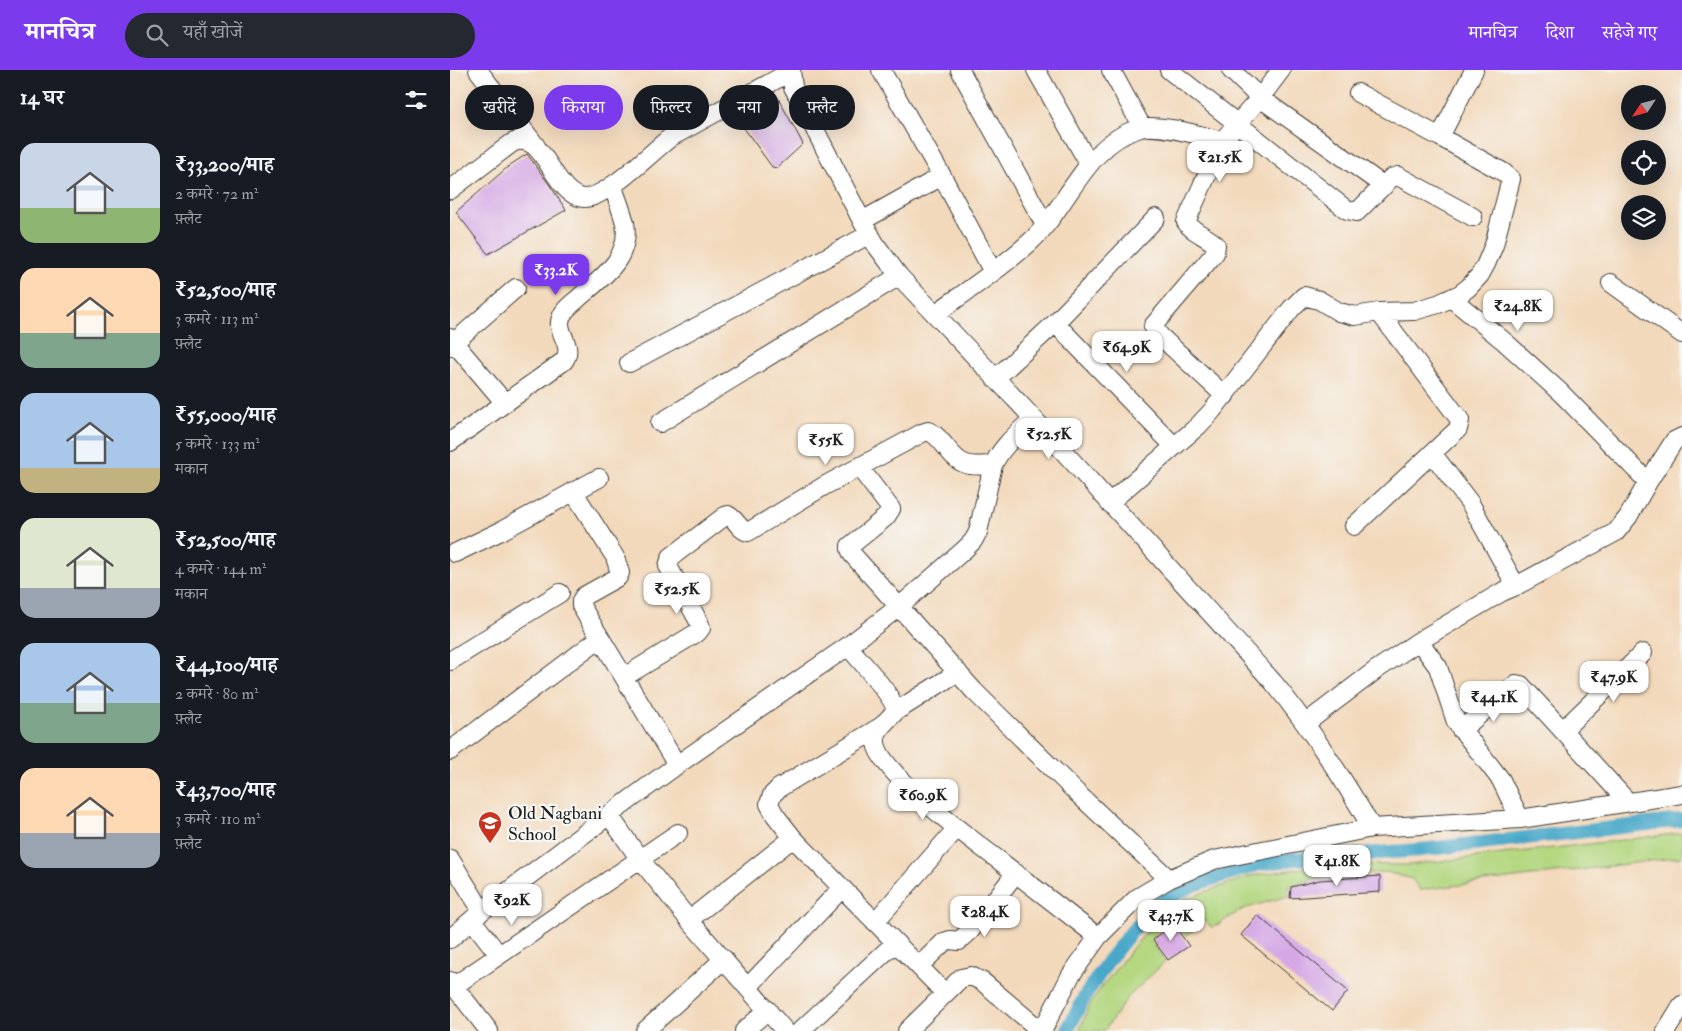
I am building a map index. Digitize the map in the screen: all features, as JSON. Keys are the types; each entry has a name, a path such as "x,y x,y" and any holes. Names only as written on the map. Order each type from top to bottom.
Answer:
{"street":[{"path":"881,70 942,176 993,272"},
{"path":"960,70 1045,225"},
{"path":"1036,70 1089,164"},
{"path":"1111,70 1142,127"},
{"path":"1170,70 1347,210 1357,212 1362,209 1395,176 1402,177 1473,217"},
{"path":"1231,70 1260,98 1384,186"},
{"path":"1225,396 1160,336 1153,326 1215,253 1216,245 1190,228 1186,222 1222,140 1260,98 1280,70"},
{"path":"1440,137 1474,70"},
{"path":"481,72 538,148 557,178 577,197 584,198 613,187 656,148 672,137 790,71 793,86 866,228 899,276 1033,418 1273,682 1306,723 1372,828"},
{"path":"1109,503 1198,426 1225,396 1291,309 1304,296 1319,300 1339,312 1355,316 1379,312 1414,312 1451,298 1468,288 1480,275 1494,245 1511,180 1504,172 1358,93"},
{"path":"935,314 1029,243 1045,225 1089,164 1117,140 1130,132 1142,127 1153,126 1222,140"},
{"path":"450,190 520,138 528,140 538,148"},
{"path":"629,363 866,228 942,176"},
{"path":"450,442 564,361 568,356 560,319 566,309 612,269 624,249 625,224 613,187"},
{"path":"995,379 1055,323 1156,218"},
{"path":"660,423 899,276"},
{"path":"1611,283 1679,326"},
{"path":"505,403 451,342 516,288"},
{"path":"1451,298 1505,342 1561,393 1648,482"},
{"path":"1354,526 1458,429 1460,420 1379,312"},
{"path":"1055,323 1174,446"},
{"path":"450,939 477,915 609,815 677,765 848,646 900,606 973,541 980,522 993,465 1004,447 1033,418"},
{"path":"624,677 698,632 701,628 668,566 671,557 725,516 732,517 740,528 748,532 824,486 928,431 938,438 960,462 972,466 993,465"},
{"path":"1306,723 1376,670 1419,641 1483,602 1616,532 1628,517 1674,441 1682,437"},
{"path":"1432,453 1470,503 1516,586"},
{"path":"859,467 891,509 886,516 854,542 850,549 974,691 1077,793 1169,879"},
{"path":"452,549 599,478"},
{"path":"573,491 620,569 618,577 591,591 581,601 584,612 677,765"},
{"path":"450,661 560,592"},
{"path":"450,751 600,638"},
{"path":"1419,641 1438,667 1452,712 1461,730 1501,780 1520,819"},
{"path":"848,646 888,695 896,707 895,712"},
{"path":"1563,730 1643,653"},
{"path":"945,993 793,838 769,804 772,795 779,788 880,727 895,712 958,672"},
{"path":"1461,730 1516,684 1521,686 1527,690 1628,802"},
{"path":"880,727 876,736 876,745 890,767 925,803 1098,937"},
{"path":"907,1031 961,978 971,976 983,982 1041,1031 1071,975 1098,937 1137,898 1169,879 1214,860 1372,828 1520,819 1682,794"},
{"path":"609,815 689,920 785,1031"},
{"path":"875,922 957,828"},
{"path":"489,1031 452,984 499,955 678,833"},
{"path":"689,920 793,838"},
{"path":"450,859 499,955"},
{"path":"919,966 944,942 950,940 959,941 970,932 1016,873"},
{"path":"748,987 842,888"},
{"path":"800,1031 895,943"},
{"path":"645,1031 724,960"},
{"path":"1666,1031 1682,1005"},
{"path":"744,1031 768,1010"}],"green space":[{"path":"1682,833 1682,857 1420,890 1412,879 1386,872 1320,877 1289,886 1288,896 1243,909 1212,928 1205,920 1186,936 1180,929 1171,924 1161,930 1151,940 1166,961 1128,997 1104,1031 1079,1031 1090,1004 1106,981 1164,913 1185,899 1250,876 1330,864 1408,865"}],"building":[{"path":"779,100 789,118 789,130 795,130 803,144 777,168 772,167 745,130 779,130"},
{"path":"527,154 566,210 488,254 456,212 510,165"},
{"path":"1380,876 1380,892 1290,898 1291,887 1320,880"},
{"path":"1257,915 1348,991 1332,1011 1241,935"},
{"path":"1173,926 1189,946 1168,960 1153,940"}],"waterway":[{"path":"1067,1031 1085,996 1108,961 1132,931 1159,903 1193,885 1259,864 1295,859 1420,850 1682,820"}],"place":[{"name":"Old Nagbani School","path":"490,844"}]}
